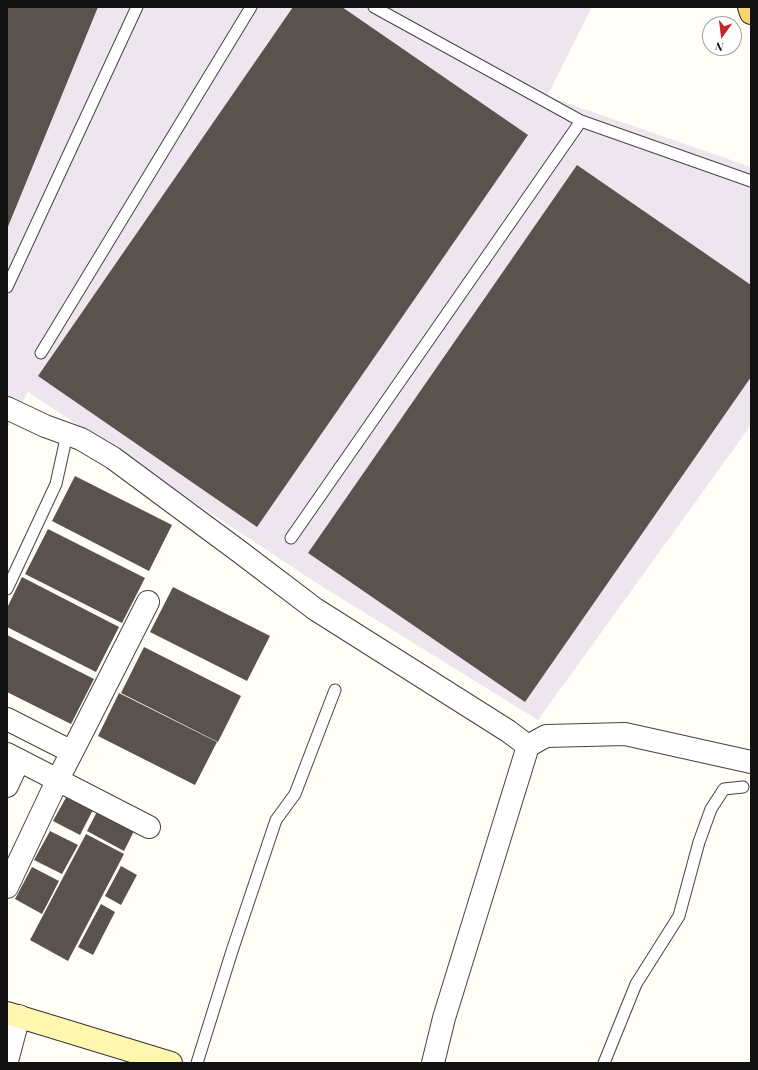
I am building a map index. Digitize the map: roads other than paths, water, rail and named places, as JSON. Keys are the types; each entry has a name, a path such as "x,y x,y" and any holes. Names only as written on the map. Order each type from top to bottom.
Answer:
{"main road":[{"path":"748,7 751,13"}],"street":[{"path":"7,408 45,426 81,438 113,458 314,609 508,731 528,746"},
{"path":"7,887 58,779 148,602"},
{"path":"7,719 72,752"},
{"path":"434,1063 444,1018 528,746 546,736 625,734 751,762"},
{"path":"7,786 13,757 149,827"},
{"path":"7,1061 13,1014 171,1063"}],"lane":[{"path":"7,287 138,7"},
{"path":"40,353 251,7"},
{"path":"374,7 581,121 751,181"},
{"path":"291,538 581,121"},
{"path":"7,589 56,484 67,434"},
{"path":"197,1063 232,951 276,820 295,794 336,690"},
{"path":"604,1063 636,984 679,916 699,842 711,809 724,789 744,788"}]}
